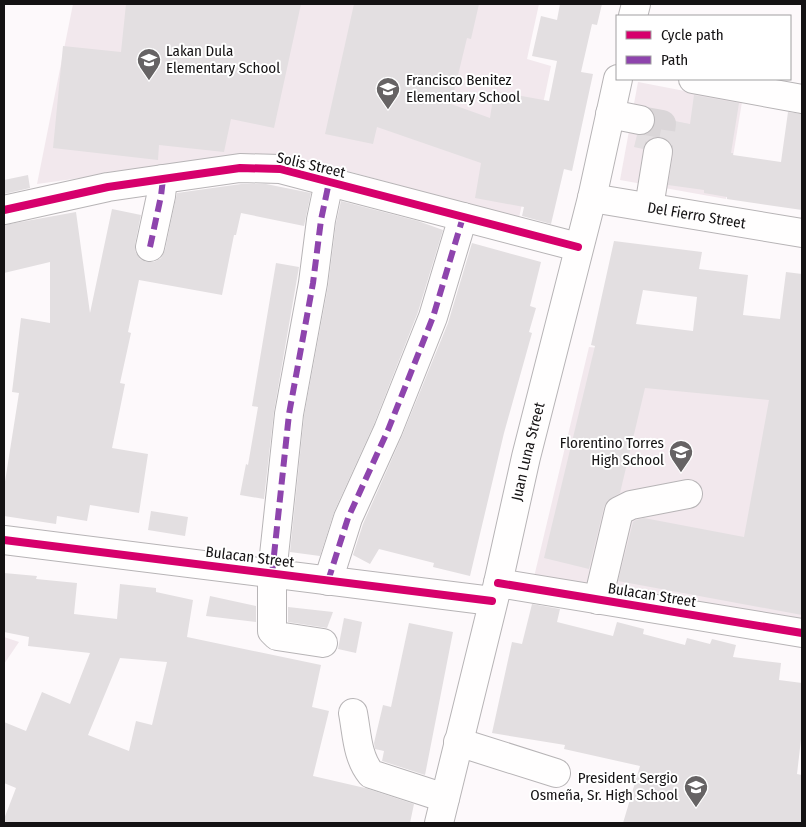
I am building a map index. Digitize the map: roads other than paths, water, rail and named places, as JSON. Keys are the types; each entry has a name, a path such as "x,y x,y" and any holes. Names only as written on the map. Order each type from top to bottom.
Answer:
{"street":[{"name":"Juan Luna Street","path":"442,811 526,457 592,198 618,80"},
{"path":"698,80 802,100"},
{"path":"610,114 640,120"},
{"path":"649,207 658,152"},
{"name":"Solis Street","path":"4,210 108,187 240,168 280,169 578,247"},
{"path":"150,247 163,179"},
{"path":"323,643 277,636 272,631 272,574 289,414 313,284 321,220 329,182"},
{"name":"Del Fierro Street","path":"592,198 802,233"},
{"path":"328,581 348,518 388,430 433,316 463,217"},
{"path":"598,600 619,511 631,505 688,494"},
{"name":"Bulacan Street","path":"4,540 328,581 598,600 802,633"},
{"path":"353,713 360,755 371,774 442,811"},
{"path":"458,742 556,773"}],"tunnel":[{"path":"640,120 662,124 658,152"}],"place":[{"name":"Lakan Dula Elementary School","path":"149,81"},
{"name":"Francisco Benitez Elementary School","path":"388,110"},
{"name":"Florentino Torres High School","path":"681,473"},
{"name":"President Sergio Osmeña, Sr. High School","path":"696,808"}]}
